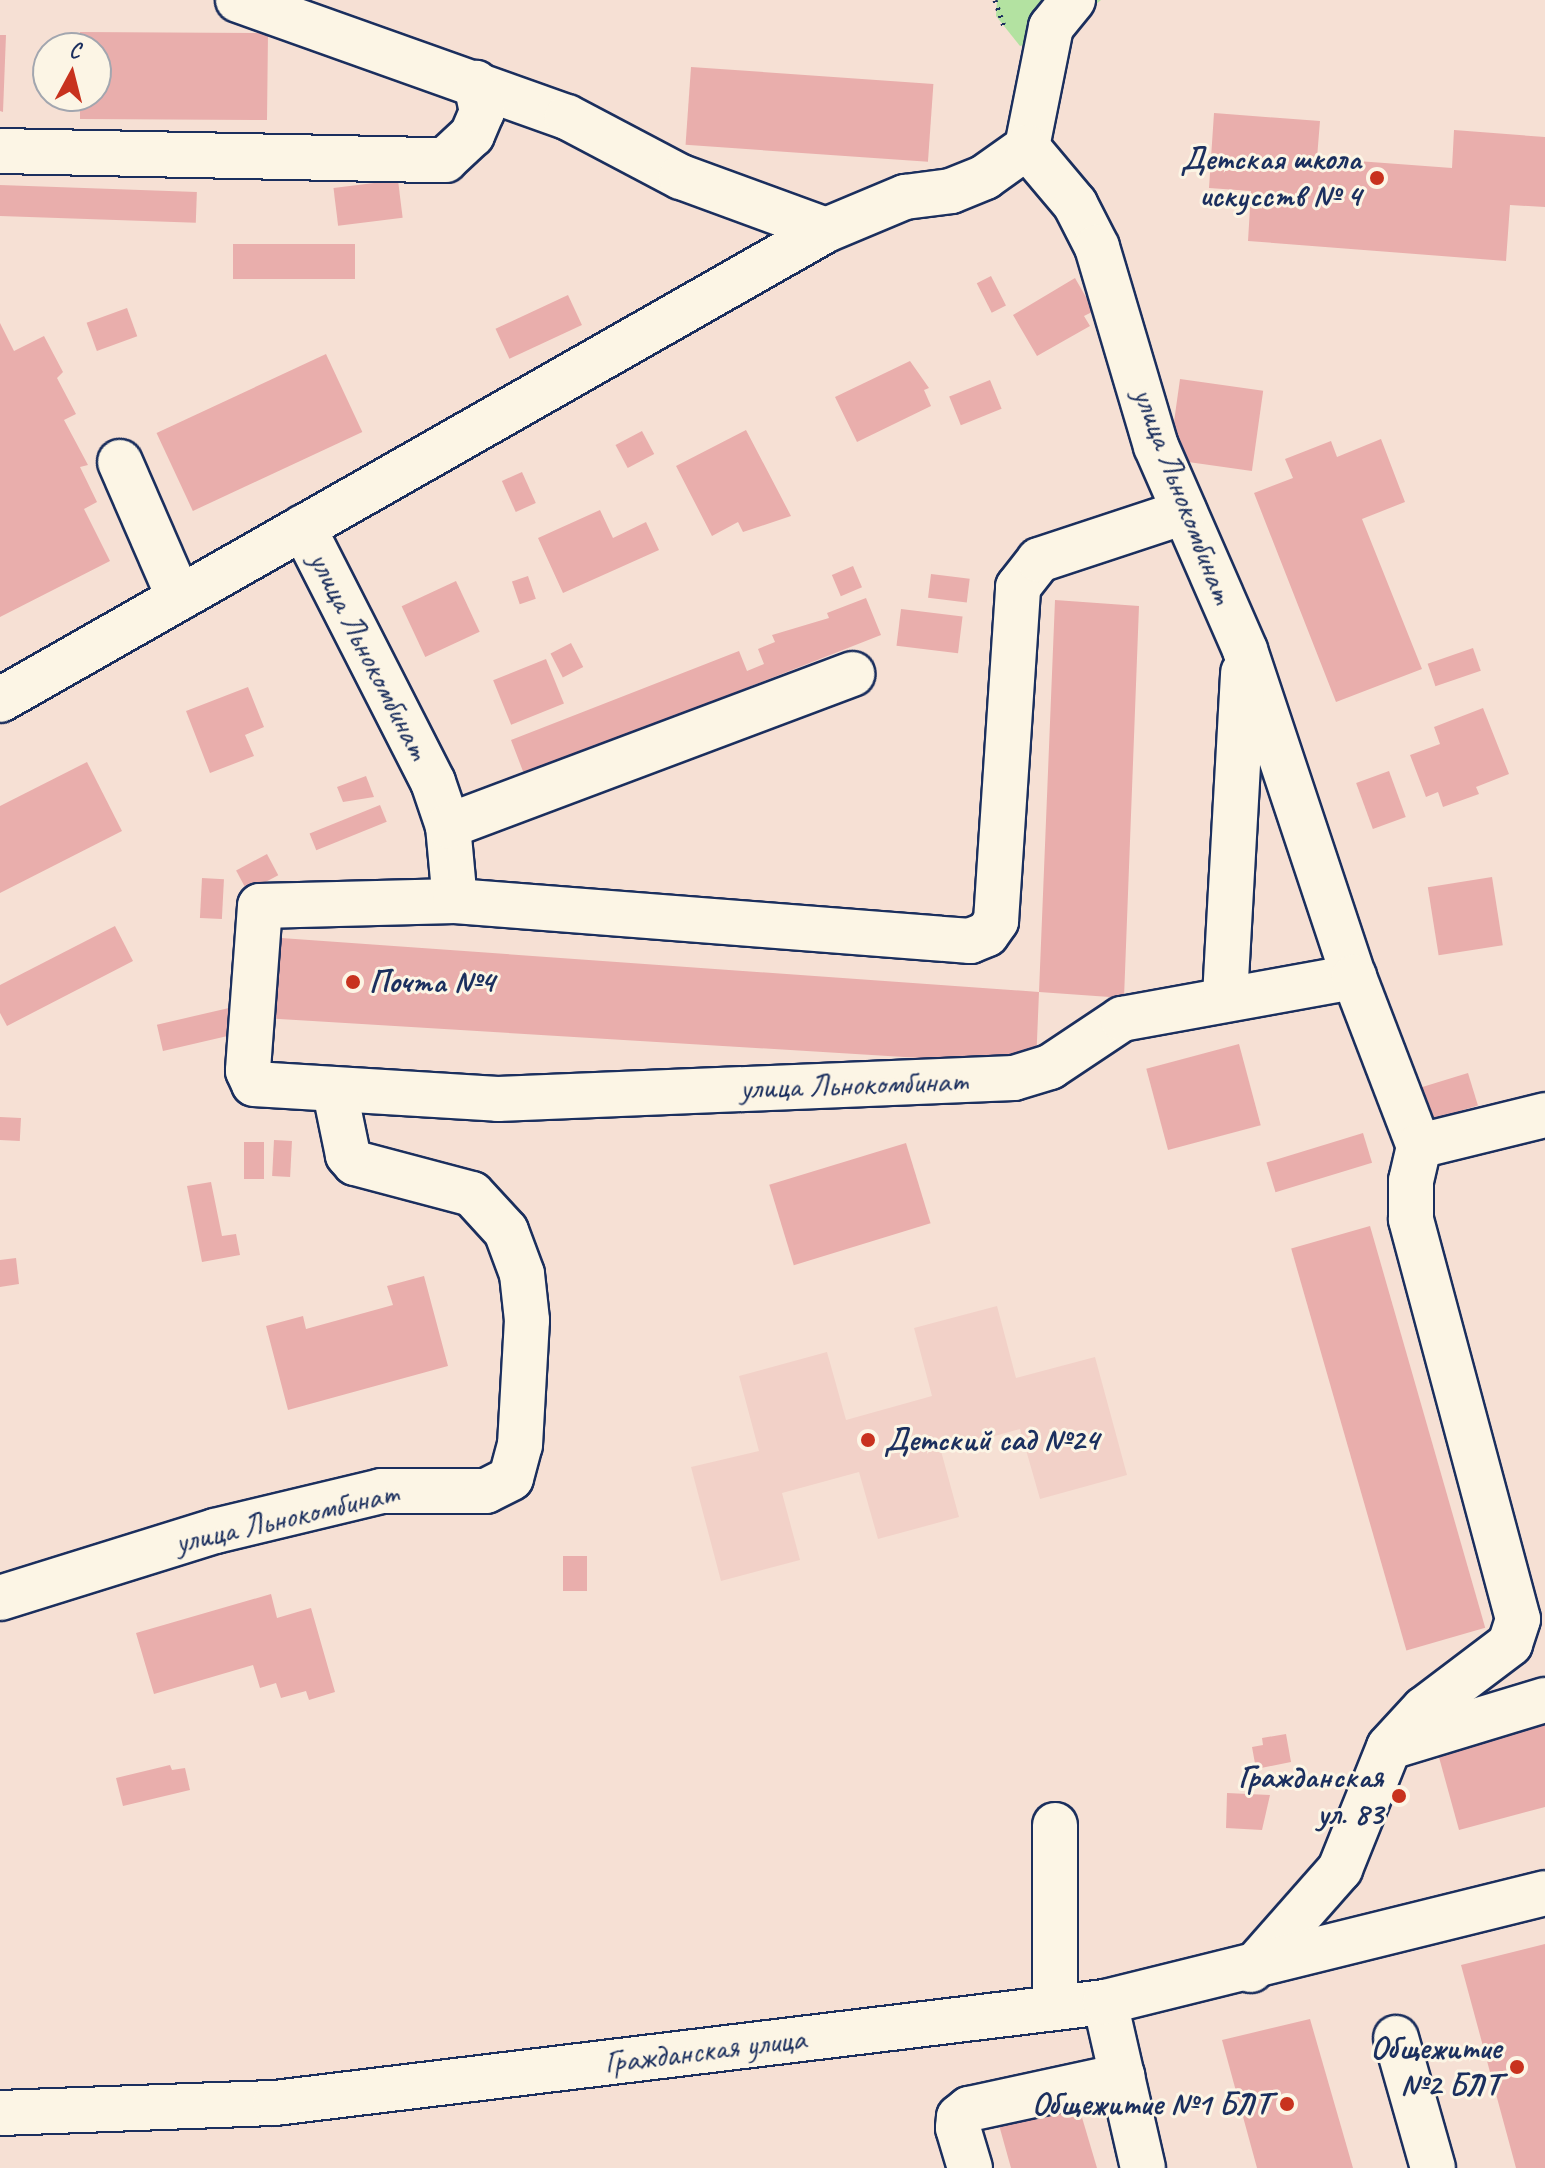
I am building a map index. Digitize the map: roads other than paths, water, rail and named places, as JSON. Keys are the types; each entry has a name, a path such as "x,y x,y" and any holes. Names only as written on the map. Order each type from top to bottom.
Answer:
{"street":[{"path":"238,0 567,117 681,177 826,230"},
{"path":"1027,147 1051,27 1073,0"},
{"path":"0,151 445,160 472,135 482,112 476,83"},
{"name":"улица Льнокомбинат","path":"0,700 826,230 905,197 963,187 1027,147 1075,204 1092,235 1156,446 1245,650 1354,977 1419,1146"},
{"path":"120,462 179,598"},
{"path":"455,901 970,941 987,934 996,921 1018,587 1039,560 1184,512"},
{"name":"улица Льнокомбинат","path":"303,527 433,782 448,826 455,901 260,906 249,1076 267,1087 498,1099 1014,1078 1050,1067 1122,1019 1225,997 1354,977"},
{"path":"1225,997 1245,650"},
{"path":"448,826 852,674"},
{"name":"улица Льнокомбинат","path":"0,1598 215,1531 381,1491 486,1491 511,1478 520,1445 527,1320 522,1274 506,1231 472,1194 355,1163 348,1155 335,1092"},
{"path":"1251,1970 1340,1869 1389,1747 1424,1709 1510,1644 1518,1619 1411,1219 1411,1181 1419,1146 1545,1115"},
{"path":"1389,1747 1545,1700"},
{"path":"1055,1825 1055,2008"},
{"name":"Гражданская улица","path":"0,2113 275,2103 1105,2002 1251,1970 1545,1893"},
{"path":"1105,2002 1143,2168"},
{"path":"1396,2038 1433,2168"},
{"path":"970,2168 958,2128 959,2117 969,2109 1122,2076"}],"place":[{"name":"Детская школа искусств № 4","path":"1377,178"},
{"name":"Почта №4","path":"353,982"},
{"name":"Детский сад №24","path":"868,1440"},
{"name":"Гражданская ул. 83","path":"1399,1796"},
{"name":"Общежитие №2 БЛТ","path":"1517,2067"},
{"name":"Общежитие №1 БЛТ","path":"1287,2104"}]}
